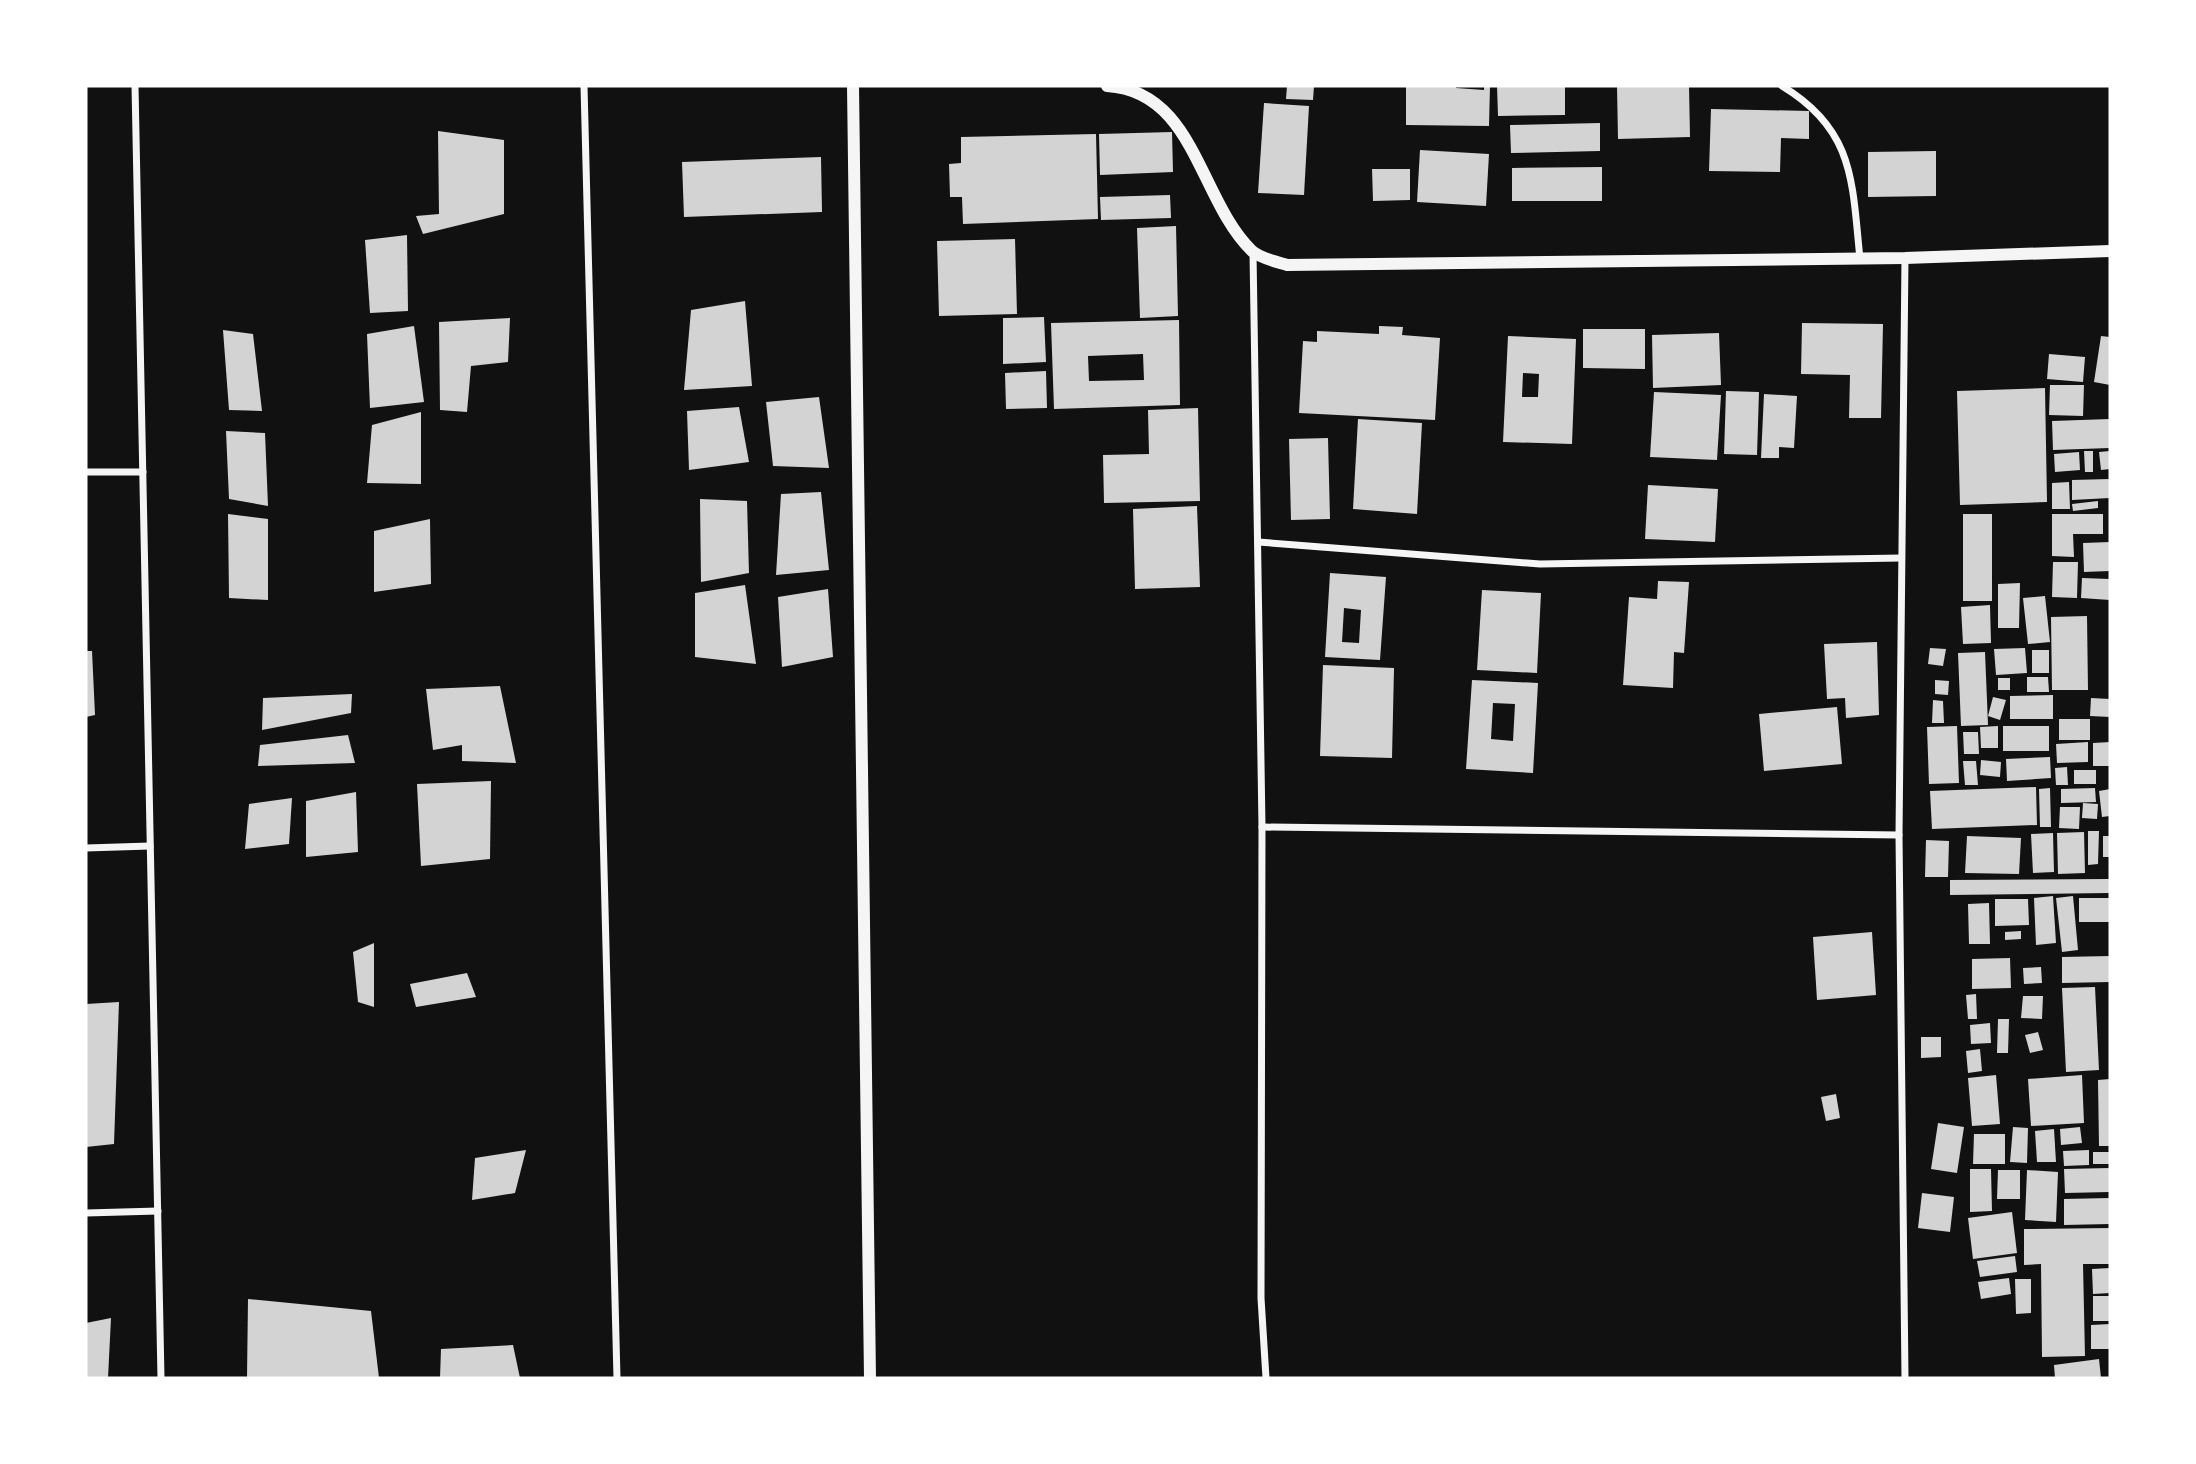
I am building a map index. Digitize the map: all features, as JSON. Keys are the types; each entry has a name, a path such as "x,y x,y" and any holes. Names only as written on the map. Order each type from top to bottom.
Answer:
{"street":[{"path":"135,86 161,1378"},
{"path":"584,86 617,1378"},
{"path":"853,86 870,1378"},
{"path":"1107,86 1131,86 1174,119 1232,224 1254,253 1287,265 1860,259 2110,251"},
{"path":"1782,86 1824,117 1845,153 1860,259"},
{"path":"1254,253 1262,827 1261,1298 1266,1378"},
{"path":"1905,258 1899,835 1905,1378"},
{"path":"86,472 143,472"},
{"path":"1258,542 1540,564 1900,558"},
{"path":"1262,827 1899,835"},
{"path":"86,848 150,846"},
{"path":"86,1213 158,1211"}],"building":[{"path":"1287,86 1314,86 1313,100 1286,99"},
{"path":"1406,86 1456,86 1484,90 1484,86 1490,86 1489,126 1406,125"},
{"path":"1497,86 1565,86 1565,115 1498,116"},
{"path":"1617,86 1689,86 1690,137 1618,139"},
{"path":"1264,103 1309,106 1304,195 1258,193"},
{"path":"1711,109 1809,111 1809,139 1781,138 1780,172 1709,171"},
{"path":"1600,123 1600,151 1511,153 1510,125"},
{"path":"438,131 504,140 504,214 423,234 416,216 439,214"},
{"path":"1172,132 1173,172 1100,175 1099,134"},
{"path":"1096,134 1098,219 963,224 962,197 950,197 949,164 961,163 961,137"},
{"path":"1420,150 1489,154 1486,206 1417,202"},
{"path":"1936,151 1936,196 1868,197 1868,152"},
{"path":"821,157 822,212 684,217 682,162"},
{"path":"1602,167 1602,201 1512,201 1512,168"},
{"path":"1372,169 1410,169 1410,200 1373,201"},
{"path":"1170,195 1171,218 1101,220 1100,197"},
{"path":"1176,226 1178,316 1140,318 1137,228"},
{"path":"407,235 408,311 370,313 365,240"},
{"path":"1015,239 1017,314 939,316 937,241"},
{"path":"745,301 752,386 684,390 691,310"},
{"path":"1044,317 1046,362 1003,364 1003,318"},
{"path":"510,318 508,362 471,366 467,412 440,410 439,322"},
{"path":"1179,320 1180,405 1054,409 1051,323","holes":["1143,354 1144,380 1089,381 1088,356"]},
{"path":"1802,323 1883,324 1881,418 1849,418 1850,375 1801,374"},
{"path":"414,326 424,402 370,408 367,334"},
{"path":"1379,326 1403,327 1402,335 1440,338 1435,420 1299,413 1303,341 1317,342 1317,331 1379,334"},
{"path":"1583,329 1645,329 1645,369 1583,368"},
{"path":"223,330 253,334 262,411 229,410"},
{"path":"1719,333 1721,385 1653,388 1652,335"},
{"path":"1508,336 1576,339 1572,444 1503,442","holes":["1523,373 1539,374 1538,397 1522,397"]},
{"path":"2101,336 2110,337 2110,385 2094,382"},
{"path":"2049,354 2085,357 2083,382 2047,379"},
{"path":"1046,371 1047,408 1006,409 1005,373"},
{"path":"2050,385 2084,385 2083,416 2049,415"},
{"path":"2045,388 2047,502 1960,505 1957,391"},
{"path":"1726,391 1759,392 1757,455 1724,454"},
{"path":"1654,392 1721,395 1717,460 1650,457"},
{"path":"1764,394 1797,396 1794,448 1779,447 1779,458 1761,458"},
{"path":"819,397 829,468 773,466 766,402"},
{"path":"739,407 749,462 689,470 687,411"},
{"path":"1198,408 1200,501 1104,503 1103,455 1149,454 1148,410"},
{"path":"421,412 421,484 367,483 372,425"},
{"path":"1358,419 1422,423 1417,514 1353,509"},
{"path":"2110,419 2110,448 2053,450 2052,421"},
{"path":"226,431 265,433 268,506 229,499"},
{"path":"1328,438 1330,519 1291,520 1289,439"},
{"path":"2084,451 2093,451 2093,472 2085,472"},
{"path":"2110,451 2110,469 2101,470 2099,452"},
{"path":"2079,452 2080,470 2055,472 2054,454"},
{"path":"2110,479 2110,498 2072,500 2072,480"},
{"path":"2069,482 2070,509 2052,509 2052,483"},
{"path":"1648,485 1718,489 1715,542 1645,539"},
{"path":"821,492 829,570 776,575 781,494"},
{"path":"700,499 747,501 749,573 701,582"},
{"path":"2098,501 2098,508 2073,511 2072,504"},
{"path":"1197,506 1200,587 1135,589 1133,509"},
{"path":"228,514 268,519 268,600 229,598"},
{"path":"1963,514 1992,514 1992,601 1963,601"},
{"path":"2052,514 2103,514 2103,534 2073,534 2074,557 2052,556"},
{"path":"430,519 431,584 374,592 374,531"},
{"path":"2110,542 2110,571 2084,572 2083,543"},
{"path":"2053,562 2078,562 2077,598 2052,597"},
{"path":"1330,573 1386,577 1380,660 1325,657","holes":["1344,608 1361,610 1359,643 1342,642"]},
{"path":"2082,578 2110,579 2110,600 2081,598"},
{"path":"1658,581 1689,582 1684,653 1674,652 1673,688 1623,685 1629,597 1657,599"},
{"path":"2020,583 2019,628 1998,628 1998,584"},
{"path":"745,585 756,664 695,657 695,593"},
{"path":"828,589 833,657 782,667 778,597"},
{"path":"1482,590 1541,593 1537,673 1477,670"},
{"path":"2045,596 2050,642 2028,644 2023,598"},
{"path":"1990,605 1991,643 1963,644 1961,607"},
{"path":"2087,616 2088,690 2052,690 2051,617"},
{"path":"1877,642 1879,715 1846,718 1845,698 1827,699 1824,644"},
{"path":"1930,648 1946,649 1943,666 1928,664"},
{"path":"2025,648 2027,673 1996,675 1994,649"},
{"path":"2032,650 2049,650 2049,673 2032,673"},
{"path":"86,651 92,651 95,715 86,717"},
{"path":"1985,652 1988,725 1961,726 1958,653"},
{"path":"1323,665 1394,668 1392,758 1320,756"},
{"path":"2027,677 2048,677 2049,692 2027,692"},
{"path":"1998,678 2010,678 2010,690 1998,690"},
{"path":"1472,680 1538,683 1533,773 1466,769","holes":["1493,703 1515,704 1513,741 1491,739"]},
{"path":"1935,680 1949,681 1948,695 1935,694"},
{"path":"500,686 516,763 462,761 462,745 433,750 426,689"},
{"path":"352,694 351,713 262,730 263,698"},
{"path":"2053,695 2053,719 2010,719 2010,696"},
{"path":"1993,697 2006,700 2000,720 1988,716"},
{"path":"2091,698 2110,699 2110,717 2090,716"},
{"path":"1933,700 1943,701 1944,723 1932,723"},
{"path":"1837,707 1842,764 1764,771 1759,714"},
{"path":"2059,719 2090,719 2090,740 2059,740"},
{"path":"1957,726 1959,783 1929,784 1927,727"},
{"path":"1998,726 1998,748 1981,748 1980,727"},
{"path":"2003,726 2049,726 2049,751 2003,751"},
{"path":"1963,732 1978,732 1979,754 1964,754"},
{"path":"348,735 355,763 258,766 260,745"},
{"path":"2088,742 2088,762 2057,763 2056,744"},
{"path":"2110,742 2110,766 2093,766 2093,743"},
{"path":"2050,757 2051,778 2007,781 2006,759"},
{"path":"1981,760 2001,762 2000,777 1980,775"},
{"path":"1963,761 1976,761 1978,785 1965,785"},
{"path":"2067,767 2068,785 2056,785 2055,768"},
{"path":"2074,770 2096,770 2096,784 2074,784"},
{"path":"491,781 490,859 421,866 417,784"},
{"path":"2036,787 2037,825 1932,829 1930,791"},
{"path":"2050,788 2051,827 2040,827 2039,789"},
{"path":"2095,788 2096,802 2061,803 2061,789"},
{"path":"2110,789 2110,816 2102,817 2099,791"},
{"path":"356,792 358,852 306,857 306,801"},
{"path":"292,798 289,844 245,849 249,804"},
{"path":"2083,803 2098,804 2097,819 2082,818"},
{"path":"2060,807 2080,807 2079,829 2059,828"},
{"path":"2088,831 2099,831 2098,864 2088,865"},
{"path":"2084,832 2085,873 2058,874 2057,833"},
{"path":"2053,833 2054,872 2033,873 2031,834"},
{"path":"1967,836 2021,838 2019,874 1965,873"},
{"path":"2103,836 2110,836 2110,857 2103,857"},
{"path":"1926,840 1949,841 1948,877 1925,877"},
{"path":"2110,879 2110,893 1950,895 1950,880"},
{"path":"2053,896 2056,943 2036,945 2034,898"},
{"path":"2073,896 2078,950 2062,952 2056,898"},
{"path":"2079,898 2110,898 2110,922 2079,922"},
{"path":"1995,899 2028,899 2029,925 1995,926"},
{"path":"1989,903 1990,944 1969,944 1968,904"},
{"path":"2021,931 2021,939 2005,940 2005,932"},
{"path":"1872,932 1876,995 1817,1000 1813,937"},
{"path":"374,943 374,1007 358,1002 353,952"},
{"path":"2110,956 2110,982 2062,983 2062,957"},
{"path":"2010,958 2011,988 1972,989 1972,959"},
{"path":"2041,967 2042,983 2024,984 2023,968"},
{"path":"467,973 476,997 416,1007 410,984"},
{"path":"2095,987 2099,1070 2066,1072 2062,988"},
{"path":"1976,994 1977,1019 1968,1019 1966,995"},
{"path":"2023,996 2043,996 2042,1019 2021,1018"},
{"path":"119,1002 114,1144 86,1147 86,1004"},
{"path":"1998,1019 2009,1019 2008,1053 1997,1053"},
{"path":"1990,1023 1991,1043 1971,1044 1970,1025"},
{"path":"2038,1032 2043,1050 2030,1053 2025,1035"},
{"path":"1921,1037 1941,1037 1941,1057 1921,1058"},
{"path":"1980,1049 1982,1071 1968,1073 1966,1051"},
{"path":"1996,1075 2000,1124 1972,1126 1968,1078"},
{"path":"2082,1075 2084,1123 2031,1126 2028,1079"},
{"path":"2110,1079 2110,1146 2099,1146 2098,1080"},
{"path":"1836,1094 1840,1118 1826,1121 1821,1097"},
{"path":"1938,1123 1964,1127 1957,1173 1931,1169"},
{"path":"2013,1127 2028,1128 2027,1163 2010,1162"},
{"path":"2080,1127 2082,1143 2061,1145 2060,1129"},
{"path":"2054,1129 2056,1162 2037,1162 2035,1131"},
{"path":"1974,1134 2005,1134 2005,1164 1973,1164"},
{"path":"526,1150 515,1193 472,1200 475,1158"},
{"path":"2089,1150 2089,1165 2064,1166 2063,1151"},
{"path":"2093,1152 2110,1152 2110,1164 2093,1164"},
{"path":"2110,1168 2110,1192 2065,1193 2064,1169"},
{"path":"1970,1169 1991,1169 1992,1211 1970,1212"},
{"path":"1998,1170 2020,1170 2020,1199 1997,1199"},
{"path":"2027,1170 2058,1172 2056,1222 2025,1220"},
{"path":"1922,1193 1954,1197 1950,1232 1918,1228"},
{"path":"2110,1198 2110,1224 2064,1225 2064,1199"},
{"path":"2012,1212 2017,1253 1973,1259 1968,1218"},
{"path":"2110,1228 2110,1264 2083,1264 2085,1356 2042,1357 2041,1264 2024,1265 2024,1229"},
{"path":"2015,1256 2017,1272 1980,1277 1977,1261"},
{"path":"2110,1268 2110,1293 2093,1294 2092,1269"},
{"path":"2009,1278 2011,1294 1981,1299 1978,1282"},
{"path":"2015,1279 2031,1279 2031,1313 2016,1314"},
{"path":"2093,1296 2110,1296 2110,1321 2093,1321"},
{"path":"248,1299 371,1311 379,1378 247,1378"},
{"path":"111,1318 108,1378 86,1378 86,1323"},
{"path":"2110,1324 2110,1349 2091,1349 2091,1325"},
{"path":"513,1345 520,1378 440,1378 441,1349"},
{"path":"2099,1359 2101,1378 2055,1378 2054,1365"}]}
